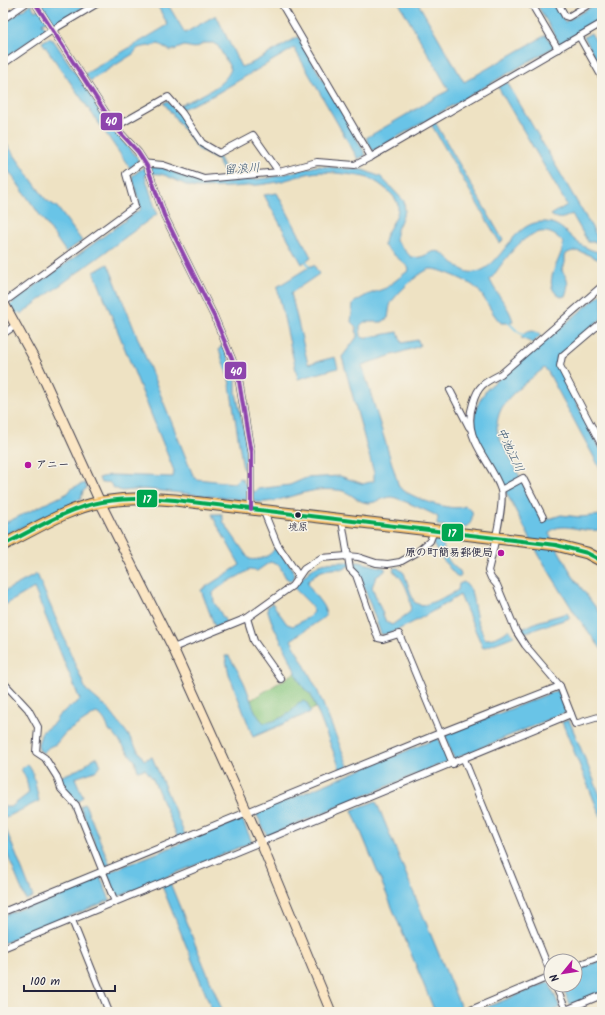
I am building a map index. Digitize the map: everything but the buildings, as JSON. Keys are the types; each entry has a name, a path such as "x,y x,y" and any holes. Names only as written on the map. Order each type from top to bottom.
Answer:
{"highway":[{"path":"3,545 71,512 100,502 140,498 251,506 264,512 527,541 556,545 587,553 602,561"}],"street":[{"path":"3,19 26,3"},
{"path":"3,64 51,31 98,3"},
{"path":"281,3 371,157"},
{"path":"531,3 558,49"},
{"path":"558,3 568,17 591,3"},
{"path":"36,5 51,31 115,127 138,152 146,164 164,215 214,316 239,380 248,439 252,487 251,506"},
{"path":"331,1012 248,813 173,648 100,502 37,364 3,303 135,206 126,174 141,163 163,165 204,180 279,172 317,162 356,165 602,23"},
{"path":"579,36 602,77"},
{"path":"115,127 168,97 182,113 202,143 219,153 253,135 279,172"},
{"path":"469,429 469,413 477,390 486,382 501,374 602,286"},
{"path":"3,334 12,317"},
{"path":"602,322 562,356 560,366 602,446"},
{"path":"450,390 501,490 502,503 488,571 491,578 497,585 517,633 560,686 566,716 575,724 602,716"},
{"path":"501,490 523,478 543,517"},
{"path":"264,512 277,544 298,575"},
{"path":"342,521 350,569 358,580 378,638 383,640 399,634 453,764"},
{"path":"173,648 247,618 292,586 298,575 304,569 321,558 348,559 358,557 376,563 388,564 400,562 416,553 438,532"},
{"path":"247,618 254,641 281,679"},
{"path":"3,682 28,709 38,727 36,752 45,758 57,777 61,789 76,805 115,902"},
{"path":"3,912 248,813 440,733 560,686"},
{"path":"3,948 453,764 566,716"},
{"path":"464,759 543,955"},
{"path":"72,920 109,1012"},
{"path":"583,963 602,956"},
{"path":"466,1012 543,978"},
{"path":"559,993 564,1011 602,996"}],"green space":[{"path":"301,669 320,706 255,735 243,705"}],"water":[{"path":"39,3 91,3 52,26 48,20 42,23 46,29 3,60 3,24 31,4 35,11 41,8"},
{"path":"156,3 167,3 185,33 216,15 241,67 252,63 298,37 366,155 358,159 294,48 214,95 182,109 179,106 216,87 227,76 231,69 218,46 213,43 205,43 195,48 184,46 171,51 159,44 138,48 133,54 90,81 85,74 168,25"},
{"path":"399,3 418,3 464,82 546,35 554,47 373,151 366,138 449,90"},
{"path":"536,3 554,3 565,22 598,3 602,3 602,18 560,44"},
{"path":"591,33 602,52 602,69 584,37"},
{"path":"49,38 54,41 115,132 137,157 138,161 130,168 42,42"},
{"path":"507,82 598,238 597,242 588,242 572,214 564,218 554,217 551,215 567,205 498,87"},
{"path":"167,101 181,116 201,147 218,156 227,173 225,174 217,160 198,149 164,103"},
{"path":"435,122 503,240 500,243 431,124"},
{"path":"3,139 46,200 57,207 82,241 66,252 3,163"},
{"path":"317,166 363,170 381,177 404,201 405,211 396,232 396,241 411,257 419,257 437,251 461,269 476,272 485,269 493,262 523,229 532,224 542,222 548,222 559,226 583,246 602,253 602,261 578,251 569,252 565,255 565,263 562,271 566,277 568,286 565,296 561,297 555,292 551,280 563,245 562,241 556,236 546,232 537,233 527,237 510,253 490,280 506,305 511,316 513,321 508,323 501,323 482,295 473,285 447,273 431,269 415,278 393,299 390,305 388,318 382,322 364,322 360,326 361,336 363,338 398,332 402,343 418,340 420,346 362,365 399,487 412,495 431,503 459,508 465,506 472,511 470,524 459,527 448,535 443,545 445,554 450,562 460,571 461,576 459,578 444,562 432,542 445,528 445,526 437,525 437,516 392,497 368,503 361,501 343,491 315,490 270,502 255,502 253,499 248,498 246,500 144,489 122,491 114,488 109,482 101,483 99,478 110,475 173,477 174,471 94,272 108,264 192,473 196,479 234,483 239,478 243,479 249,490 255,492 257,489 290,485 306,478 340,476 363,484 374,481 374,473 342,357 357,337 356,327 351,322 353,303 367,295 386,288 409,270 408,267 384,246 384,240 396,217 398,206 396,200 384,187 368,178 319,172 278,182 237,187 202,188 187,186 160,174 145,176 157,214 21,314 13,302 141,209 132,176 144,167 161,167 196,181 215,183 269,178"},
{"path":"277,193 311,257 302,264 264,195"},
{"path":"314,265 319,274 291,293 308,364 335,357 338,368 298,379 277,287"},
{"path":"602,293 602,318 556,358 557,366 602,452 602,472 548,372 544,368 510,396 499,414 497,424 498,435 543,521 561,515 580,517 602,515 602,530 560,527 552,530 549,534 574,578 602,616 602,650 574,612 540,557 480,443 474,420 479,401 488,388"},
{"path":"533,331 541,335 533,343 521,338 526,332"},
{"path":"221,346 224,347 236,380 236,393 245,435 246,471 243,469 229,379 219,350"},
{"path":"85,483 87,488 83,491 81,499 3,536 3,524 68,493 72,488"},
{"path":"212,514 222,514 224,523 249,559 264,558 275,548 291,566 295,576 291,581 286,578 279,565 270,562 257,571 249,570 225,583 213,593 214,602 226,622 215,627 201,590 240,565"},
{"path":"359,562 385,568 385,571 376,577 372,587 386,622 392,625 410,612 411,607 409,595 404,583 393,571 394,568 398,568 404,573 414,602 422,606 446,597 458,590 459,584 464,582 471,590 477,620 485,639 498,636 509,629 514,636 483,648 460,595 408,625 387,634 381,634 364,587 353,566 347,566 345,569 324,570 315,574 308,582 312,591 324,607 326,616 291,640 316,687 349,768 341,771 311,695 302,686 299,680 273,624 267,607 272,603 287,624 293,626 309,617 314,612 310,604 294,588 309,571 322,564"},
{"path":"37,574 86,690 108,709 127,733 144,760 152,757 185,835 178,838 153,779 145,769 138,771 135,761 113,733 109,731 105,720 99,714 96,713 65,733 56,744 49,747 43,753 39,750 38,744 42,732 54,723 59,715 80,700 34,588 3,606 3,592"},
{"path":"567,613 570,618 520,634 518,631 537,622"},
{"path":"225,656 229,656 239,673 256,712 264,723 283,717 292,711 298,703 303,701 307,703 311,712 253,737 229,674"},
{"path":"558,690 566,712 454,759 445,735"},
{"path":"569,720 602,800 602,820 562,722"},
{"path":"438,738 448,761 267,836 256,813"},
{"path":"94,758 98,758 101,766 95,771 75,778 83,797 78,802 63,788 60,777 81,768"},
{"path":"28,764 33,773 39,801 3,819 3,805 5,807 11,807 29,793 26,778 21,769"},
{"path":"376,801 461,1008 452,1012 435,1012 352,810"},
{"path":"85,804 110,865 104,867 80,806"},
{"path":"242,819 252,842 117,897 107,873"},
{"path":"3,822 33,897 26,900 3,844"},
{"path":"100,876 110,900 3,943 3,916"},
{"path":"170,883 223,1012 213,1012 162,886"},
{"path":"602,960 602,992 570,1005 565,993 583,993 583,968"},
{"path":"543,984 543,993 554,993 560,1008 551,1012 475,1012"}],"waterway":[{"path":"306,261 309,266"},
{"name":"留浪川","path":"3,317 29,298"},
{"path":"507,321 517,331 525,336"}],"transit line":[{"name":"40","path":"35,3 115,127 138,152 147,166 164,215 214,316 232,359 239,381 251,454 251,510"},
{"name":"17","path":"3,545 63,514 89,505 120,500 156,499 556,545 587,553 602,561"}],"place":[{"name":"アニー","path":"28,465"},
{"name":"境原","path":"298,515"},
{"name":"原の町簡易郵便局","path":"501,553"}],"water label":[{"name":"中池江川","path":"510,450"}]}
